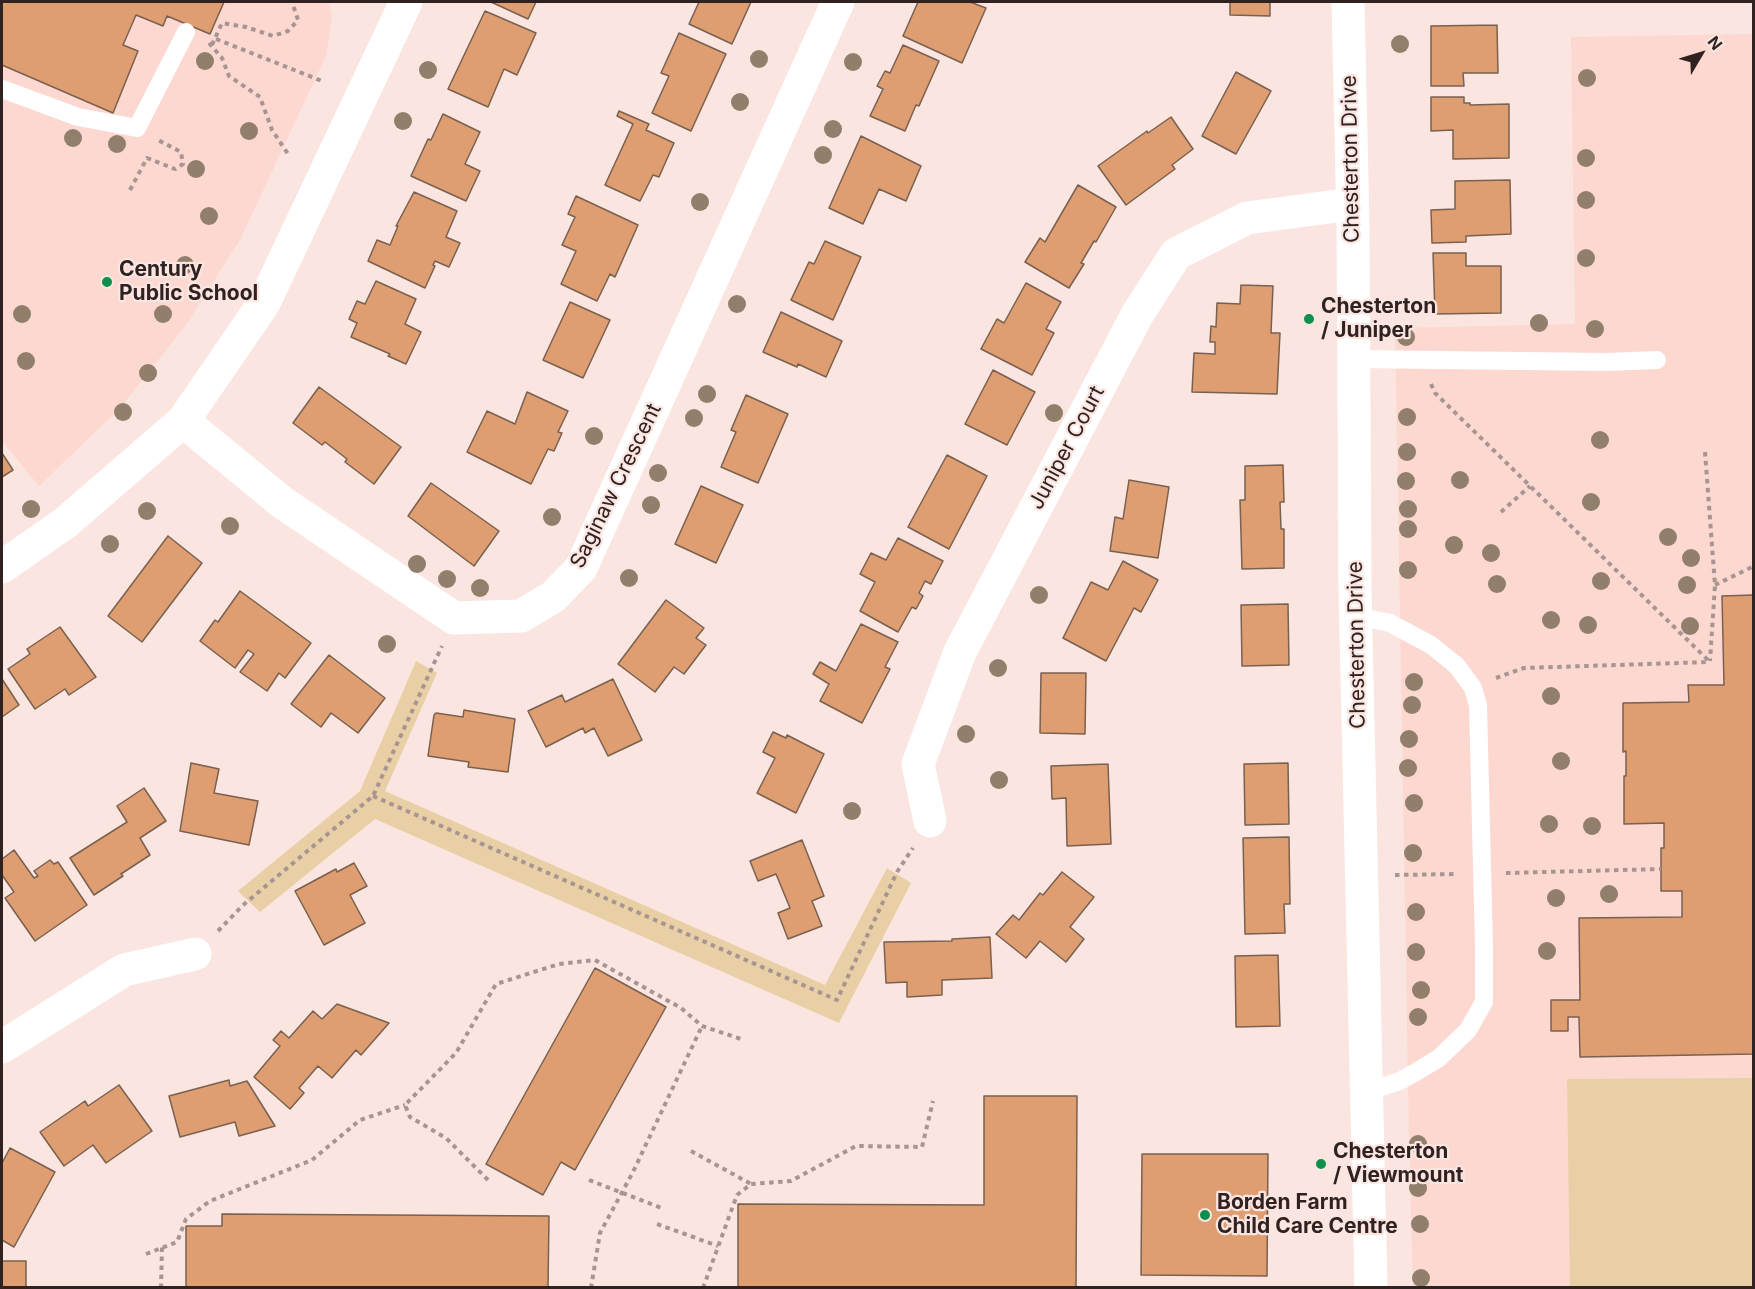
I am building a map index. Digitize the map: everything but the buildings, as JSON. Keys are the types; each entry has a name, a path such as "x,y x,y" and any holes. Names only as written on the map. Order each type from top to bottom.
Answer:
{"street":[{"path":"2,567 65,523 183,421 264,303 406,2"},
{"name":"Saginaw Crescent","path":"454,618 521,616 553,597 581,568 838,2"},
{"name":"Chesterton Drive","path":"1348,2 1356,616 1371,1287"},
{"name":"Juniper Court","path":"930,821 918,764 960,652 1137,315 1176,254 1247,218 1352,204"},
{"path":"183,421 283,503 454,618"},
{"path":"2,1047 124,970 195,954"}],"lane":[{"path":"2,89 78,117 137,128 186,32"},
{"path":"1354,359 1606,362 1657,360"},
{"path":"1356,616 1390,623 1431,645 1457,666 1473,688 1478,705 1482,873 1484,1002 1468,1030 1439,1058 1400,1081 1366,1092"}],"path":[{"path":"212,45 222,23 246,27 273,36 288,31 298,20 292,2"},
{"path":"186,32 212,45 222,58 229,76 260,98 272,130 288,154"},
{"path":"216,39 322,81"},
{"path":"130,190 147,158 175,169 183,164 181,152 137,128"},
{"path":"1421,360 1435,393 1710,662"},
{"path":"1704,452 1715,585 1710,662"},
{"path":"1501,512 1530,486"},
{"path":"1715,585 1754,566"},
{"path":"195,954 242,906 373,796 454,618"},
{"path":"1473,688 1524,668 1710,662"},
{"path":"373,796 837,1000 897,872 930,821"},
{"path":"1361,876 1661,869"},
{"path":"146,1254 177,1242 186,1219 210,1201 312,1160 360,1120 405,1105 456,1053 496,984 559,964 595,960 681,1008 702,1026 744,1040"},
{"path":"591,1287 600,1233 622,1193 702,1026"},
{"path":"691,1151 751,1184 791,1181 856,1146 922,1147 933,1101"},
{"path":"405,1105 410,1117 446,1138 488,1180"},
{"path":"589,1180 664,1209"},
{"path":"703,1287 737,1196 751,1184"},
{"path":"657,1224 718,1246"},
{"path":"161,1287 162,1247"}],"shaded area":[{"name":"Century Public School","path":"2,2 329,2 332,16 326,56 240,240 186,325 120,408 39,486 2,441"},
{"path":"1753,34 1753,1287 1413,1287 1395,328 1575,324 1571,37"},
{"path":"416,661 437,673 385,791 825,985 887,868 911,883 839,1023 375,819 260,912 238,891 360,791"},
{"path":"1753,1078 1753,1287 1570,1287 1567,1079"}],"place":[{"name":"Century Public School","path":"107,282"},
{"name":"Chesterton / Juniper","path":"1309,319"},
{"name":"Chesterton / Viewmount","path":"1321,1164"},
{"name":"Borden Farm Child Care Centre","path":"1205,1215"}]}
